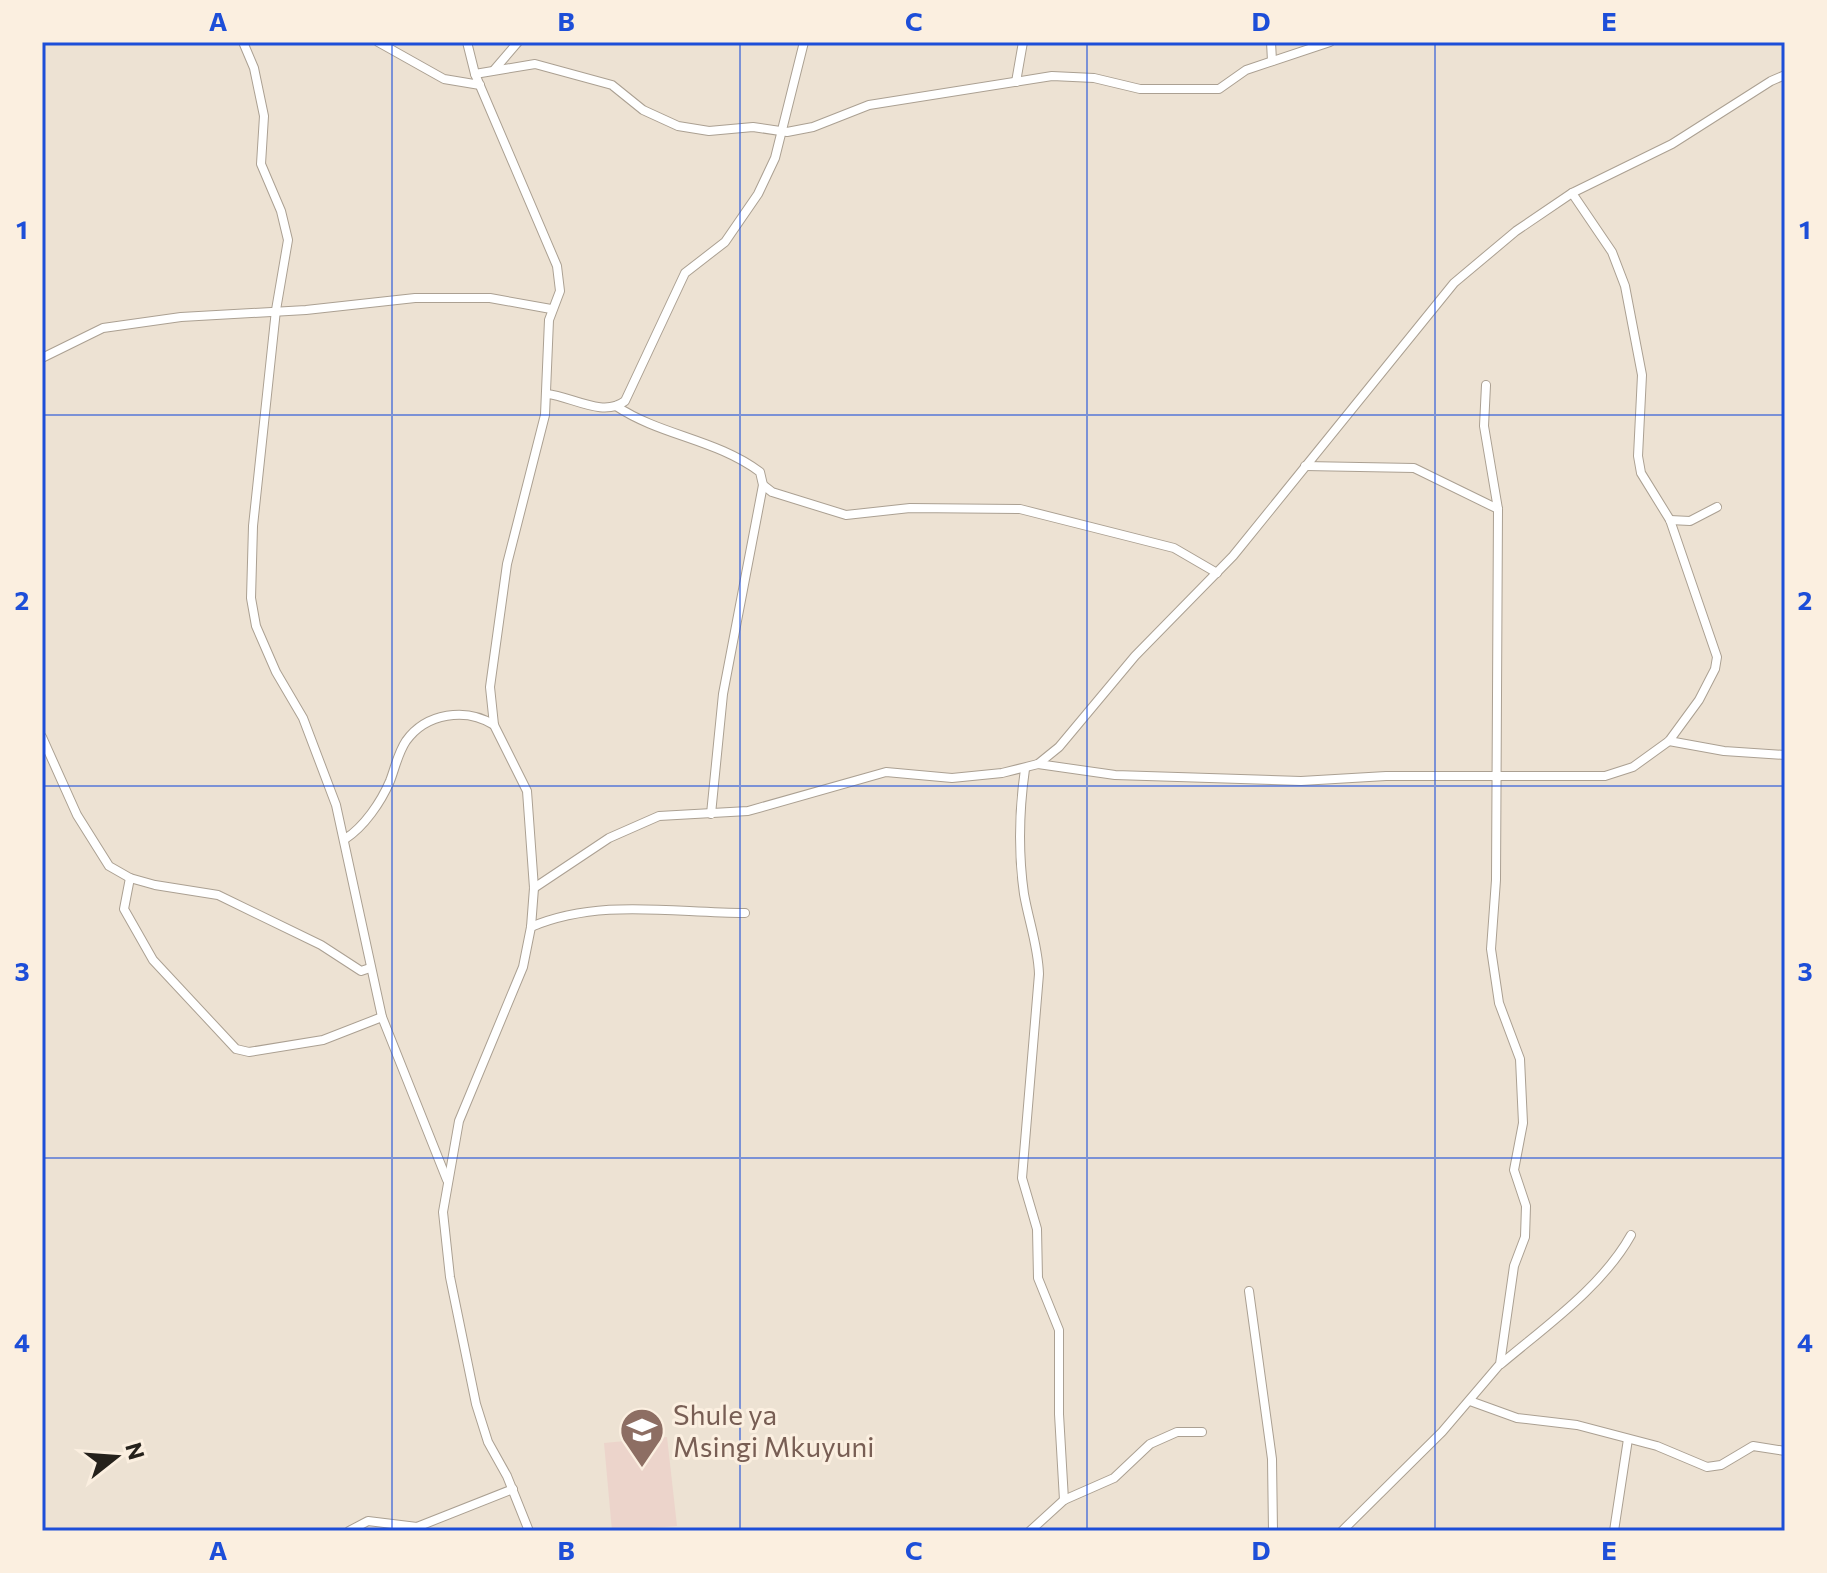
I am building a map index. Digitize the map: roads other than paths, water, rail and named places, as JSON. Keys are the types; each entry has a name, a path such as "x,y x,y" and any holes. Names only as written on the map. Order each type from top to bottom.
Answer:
{"street":[{"path":"243,42 258,83 264,116 261,164 281,211 288,240 276,310 253,526 251,598 256,626 309,731 345,839 382,1017 447,1181"},
{"path":"378,42 444,79 480,85"},
{"path":"467,42 475,74 557,266 560,291 551,309 547,394 541,439 507,564 490,695 494,725 525,781 534,888 531,927 523,967 459,1121 447,1181 443,1232 476,1404 488,1442 513,1489 529,1531"},
{"path":"494,70 518,42"},
{"path":"547,394 600,407 616,406 625,401 685,273 725,242 751,209 775,158 804,42"},
{"path":"1016,82 1023,42"},
{"path":"1271,42 1272,61"},
{"path":"475,74 535,64 598,79 621,89 653,116 678,126 709,131 763,127 782,131 813,127 869,105 1052,76 1094,78 1140,89 1219,89 1246,70 1330,42"},
{"path":"534,888 609,838 642,822 672,815 711,814 773,805 886,772 952,778 1025,769 1038,764 1059,747 1135,656 1217,573 1454,283 1516,231 1572,193 1672,144 1785,75"},
{"path":"1038,764 1115,775 1301,781 1613,774 1633,767 1669,741 1692,711 1717,663 1670,520 1641,473 1638,456 1642,375 1625,286 1606,241 1572,193"},
{"path":"42,358 103,328 276,310 415,298 490,298 551,309"},
{"path":"1486,385 1484,426 1498,509 1496,880 1491,949 1499,1003 1520,1059 1523,1123 1514,1170 1526,1214 1525,1237 1514,1266 1500,1364"},
{"path":"616,406 647,424 725,450 760,472 763,485 723,694 711,814"},
{"path":"1305,466 1414,468 1498,509"},
{"path":"763,485 772,492 846,515 910,508 1020,509 1174,548 1217,573"},
{"path":"1670,520 1690,521 1717,507"},
{"path":"345,839 354,833 384,793 405,741 417,730 450,714 471,713 494,725"},
{"path":"42,737 94,845 109,866 130,878 171,889 218,895 332,950 361,971 370,968"},
{"path":"1669,741 1724,751 1785,755"},
{"path":"1025,769 1019,823 1021,874 1038,951 1039,974 1022,1178 1037,1229 1038,1278 1059,1330 1058,1405 1064,1500"},
{"path":"130,878 124,909 153,960 236,1049 249,1052 323,1040 382,1017"},
{"path":"531,927 568,914 603,909 745,913"},
{"path":"1342,1531 1470,1401 1500,1364 1574,1302 1619,1254 1631,1235"},
{"path":"1249,1291 1272,1459 1273,1531"},
{"path":"1470,1401 1517,1418 1577,1425 1676,1452 1707,1467 1721,1465 1753,1446 1785,1451"},
{"path":"1030,1531 1064,1500 1114,1478 1150,1444 1164,1436 1202,1432"},
{"path":"1614,1531 1628,1439"},
{"path":"349,1531 364,1521 417,1527 513,1489"}],"place":[{"name":"Shule ya Msingi Mkuyuni","path":"642,1469"}]}
